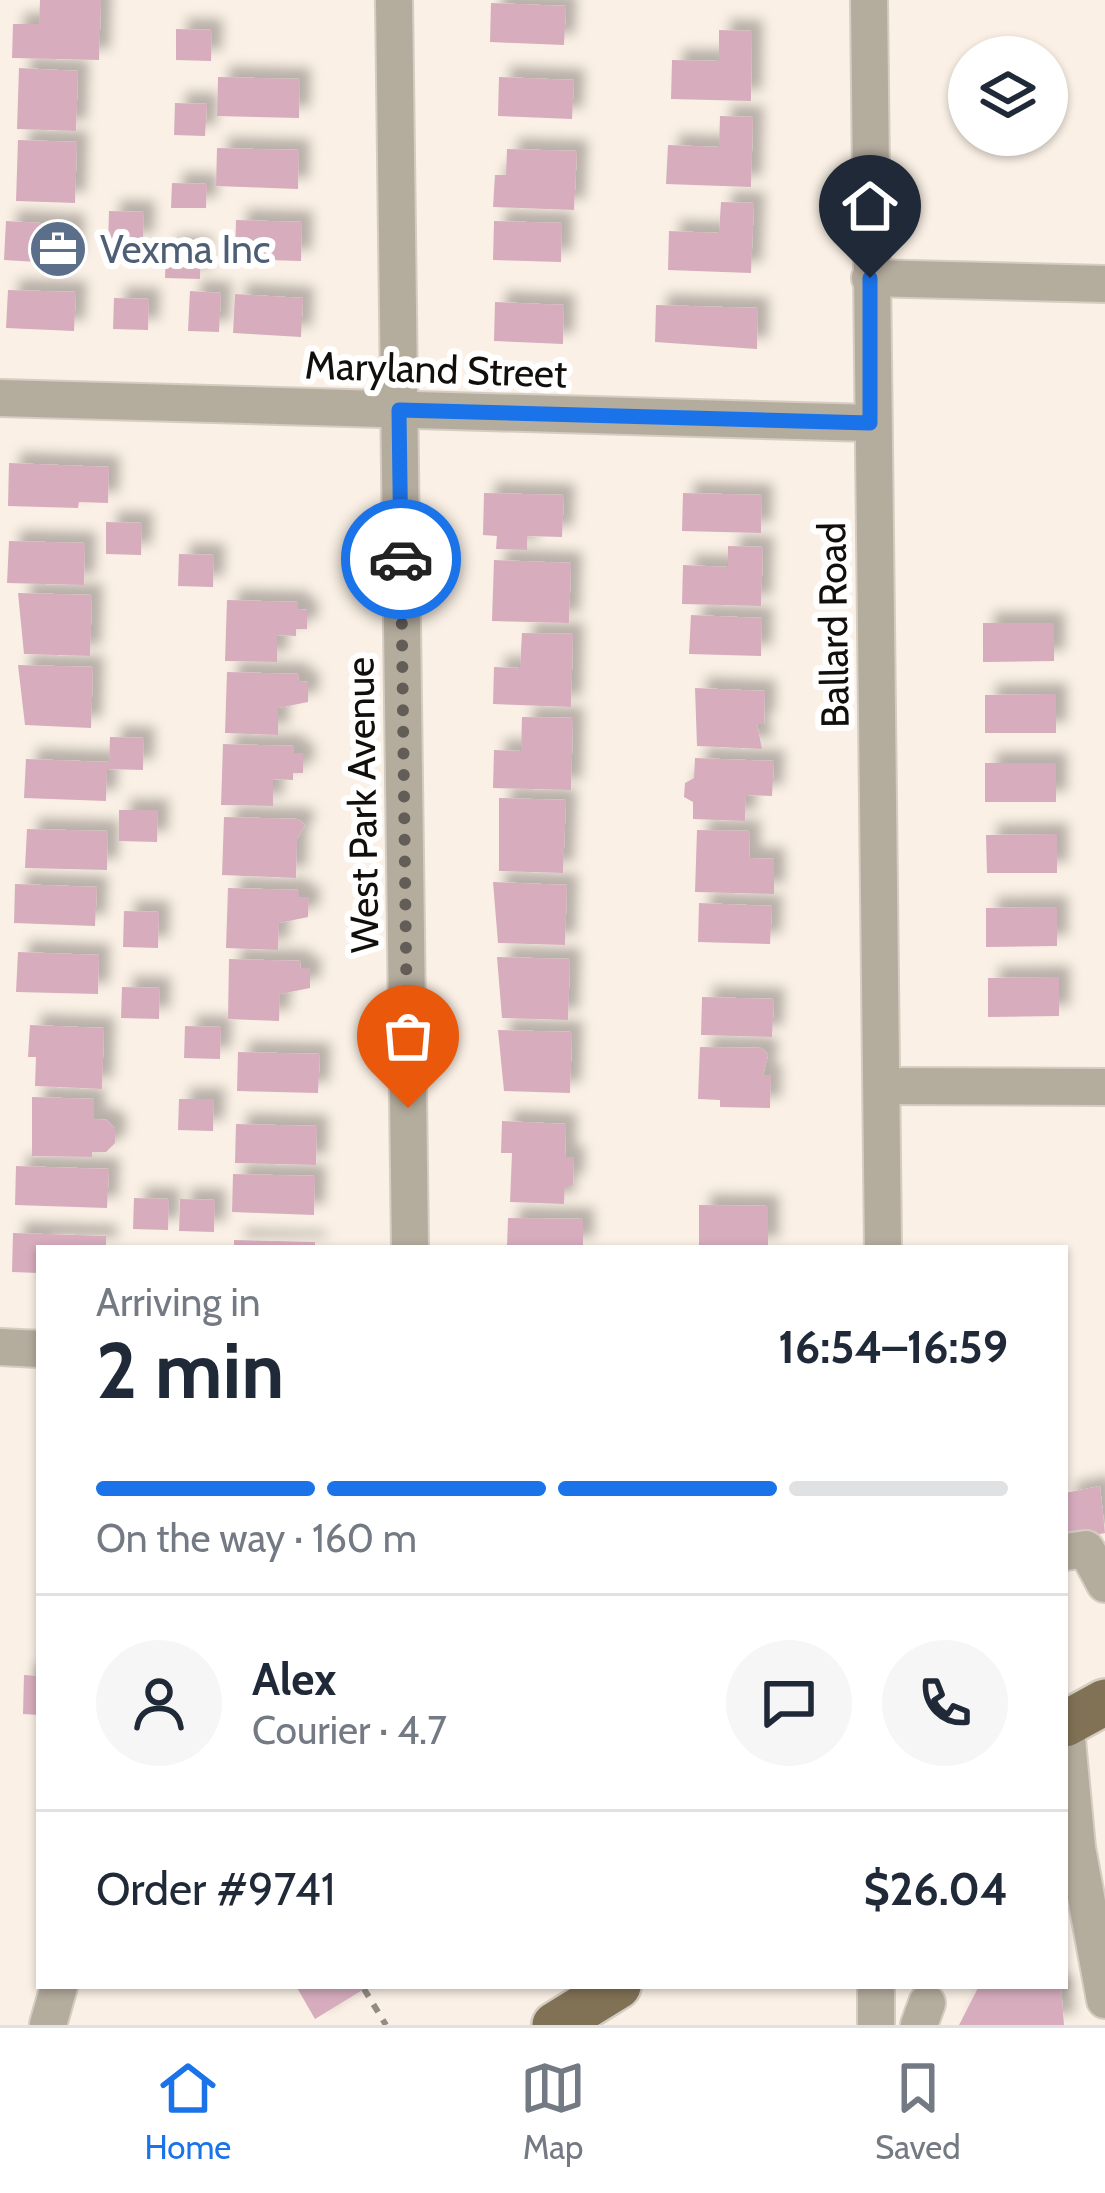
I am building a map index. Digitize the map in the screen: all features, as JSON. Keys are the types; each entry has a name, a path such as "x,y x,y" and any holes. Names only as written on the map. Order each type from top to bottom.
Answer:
{"main road":[{"path":"555,2025 613,1989"}],"street":[{"name":"West Park Avenue","path":"394,0 410,1245"},
{"name":"Ballard Road","path":"869,0 870,423 883,1245"},
{"path":"870,278 1105,284"},
{"name":"Maryland Street","path":"0,398 870,423"},
{"path":"884,1086 1105,1087"},
{"path":"0,1348 36,1349"},
{"path":"1068,1552 1086,1549 1105,1584"},
{"path":"1082,1714 1077,1848 1105,2000"},
{"path":"48,2025 58,1989"},
{"path":"876,1989 877,2025"}],"path":[{"path":"364,1989 386,2025"}],"building":[{"path":"40,0 101,0 99,60 12,58 13,24 39,24"},
{"path":"491,3 566,6 564,45 490,42"},
{"path":"176,29 212,30 211,61 176,60"},
{"path":"719,30 752,31 751,101 671,99 672,60 719,61"},
{"path":"19,68 78,71 76,131 17,129"},
{"path":"218,77 300,79 299,118 217,116"},
{"path":"499,77 574,80 572,119 498,116"},
{"path":"175,103 207,104 205,136 174,135"},
{"path":"720,116 753,117 751,187 666,184 668,145 719,147"},
{"path":"18,140 77,142 75,203 16,201"},
{"path":"217,148 299,150 298,189 216,186"},
{"path":"507,149 577,151 574,210 493,207 495,175 506,175"},
{"path":"172,183 207,184 206,208 171,208"},
{"path":"721,202 754,203 751,273 668,270 669,231 719,233"},
{"path":"109,211 144,212 143,244 108,243"},
{"path":"236,220 302,222 301,261 235,259"},
{"path":"6,221 74,225 72,264 4,260"},
{"path":"494,221 562,223 561,262 493,260"},
{"path":"166,246 201,247 200,279 165,278"},
{"path":"8,290 76,292 74,331 6,328"},
{"path":"190,291 221,293 219,332 188,331"},
{"path":"235,294 303,298 301,337 233,333"},
{"path":"114,298 149,299 148,330 113,329"},
{"path":"495,302 564,305 563,344 494,341"},
{"path":"656,305 758,308 757,349 655,342"},
{"path":"9,463 109,467 108,503 79,502 78,508 8,506"},
{"path":"484,493 564,495 562,537 527,536 527,550 496,549 497,536 483,535"},
{"path":"683,493 762,495 761,533 682,531"},
{"path":"106,522 142,523 141,555 106,554"},
{"path":"9,541 85,543 84,585 7,583"},
{"path":"728,546 763,547 761,606 682,604 683,565 728,567"},
{"path":"179,554 214,555 213,587 178,586"},
{"path":"494,560 571,563 569,623 492,621"},
{"path":"18,593 92,595 90,656 24,654"},
{"path":"227,600 298,602 298,609 307,610 307,629 296,629 296,636 277,635 277,662 225,661"},
{"path":"691,615 762,618 761,656 689,654"},
{"path":"983,623 1054,623 1054,661 983,662"},
{"path":"522,633 573,634 571,707 493,704 494,667 520,668"},
{"path":"18,665 93,667 91,728 25,725"},
{"path":"227,672 299,674 298,681 308,682 308,702 278,708 278,735 225,733"},
{"path":"695,688 765,691 764,724 757,724 762,749 697,746"},
{"path":"1056,694 1056,733 985,733 985,695"},
{"path":"522,717 573,718 571,790 493,788 494,750 521,751"},
{"path":"110,737 144,738 143,770 107,769 106,801 24,798 26,759 109,762"},
{"path":"223,744 294,746 294,753 303,753 303,773 293,773 293,780 273,779 273,806 221,805"},
{"path":"695,758 774,761 772,796 746,795 745,821 693,819 693,802 684,797 685,783 694,778"},
{"path":"985,763 1056,763 1056,802 985,802"},
{"path":"499,798 566,800 563,873 499,871"},
{"path":"119,810 158,810 157,842 119,841"},
{"path":"224,817 298,819 305,825 297,839 296,878 222,875"},
{"path":"27,829 108,831 107,870 25,868"},
{"path":"697,830 750,831 749,858 774,859 774,894 695,892"},
{"path":"1057,834 1057,873 987,873 986,835"},
{"path":"493,882 567,885 565,945 498,943"},
{"path":"15,884 97,887 95,926 14,923"},
{"path":"228,888 299,890 299,897 309,897 308,917 279,923 278,950 226,948"},
{"path":"699,903 772,906 770,944 698,942"},
{"path":"1057,907 1057,946 986,947 986,908"},
{"path":"124,911 159,912 158,948 123,947"},
{"path":"18,952 99,955 98,994 16,992"},
{"path":"497,957 570,959 568,1020 502,1018"},
{"path":"229,959 301,961 300,968 310,968 310,988 280,994 279,1021 228,1019"},
{"path":"1059,977 1059,1016 988,1017 988,978"},
{"path":"122,987 160,988 159,1019 121,1018"},
{"path":"702,997 774,999 772,1037 701,1035"},
{"path":"30,1025 104,1028 102,1089 35,1086 36,1057 28,1057"},
{"path":"185,1026 221,1027 220,1059 184,1058"},
{"path":"498,1030 572,1032 570,1093 504,1091"},
{"path":"700,1047 762,1048 768,1055 763,1075 771,1075 770,1108 720,1107 720,1100 698,1099"},
{"path":"238,1052 320,1054 318,1093 237,1091"},
{"path":"32,1097 94,1099 94,1119 107,1120 115,1128 115,1143 106,1152 92,1152 92,1157 32,1156"},
{"path":"179,1099 214,1099 213,1131 178,1130"},
{"path":"502,1121 566,1124 565,1157 574,1157 573,1185 565,1185 564,1204 510,1202 512,1153 501,1153"},
{"path":"236,1124 317,1126 316,1165 235,1163"},
{"path":"16,1166 109,1169 107,1208 15,1205"},
{"path":"233,1174 315,1176 314,1215 232,1212"},
{"path":"134,1198 169,1199 168,1230 133,1229"},
{"path":"180,1199 215,1200 214,1232 179,1231"},
{"path":"699,1205 768,1206 768,1245 699,1245"},
{"path":"508,1218 583,1219 583,1245 507,1245"},
{"path":"13,1233 106,1236 106,1245 36,1245 36,1273 12,1272"},
{"path":"234,1240 315,1242 315,1245 234,1245"},
{"path":"1100,1486 1105,1533 1068,1540 1068,1492"},
{"path":"24,1675 36,1676 36,1715 23,1714"},
{"path":"298,1989 364,1989 315,2019"},
{"path":"977,1989 1061,1989 1064,2025 959,2025"}],"way so far":[{"path":"401,559 408,1108"}],"place":[{"name":"Vexma Inc","path":"58,249"}],"route":[{"path":"401,559 399,410 870,423 870,278"}]}
